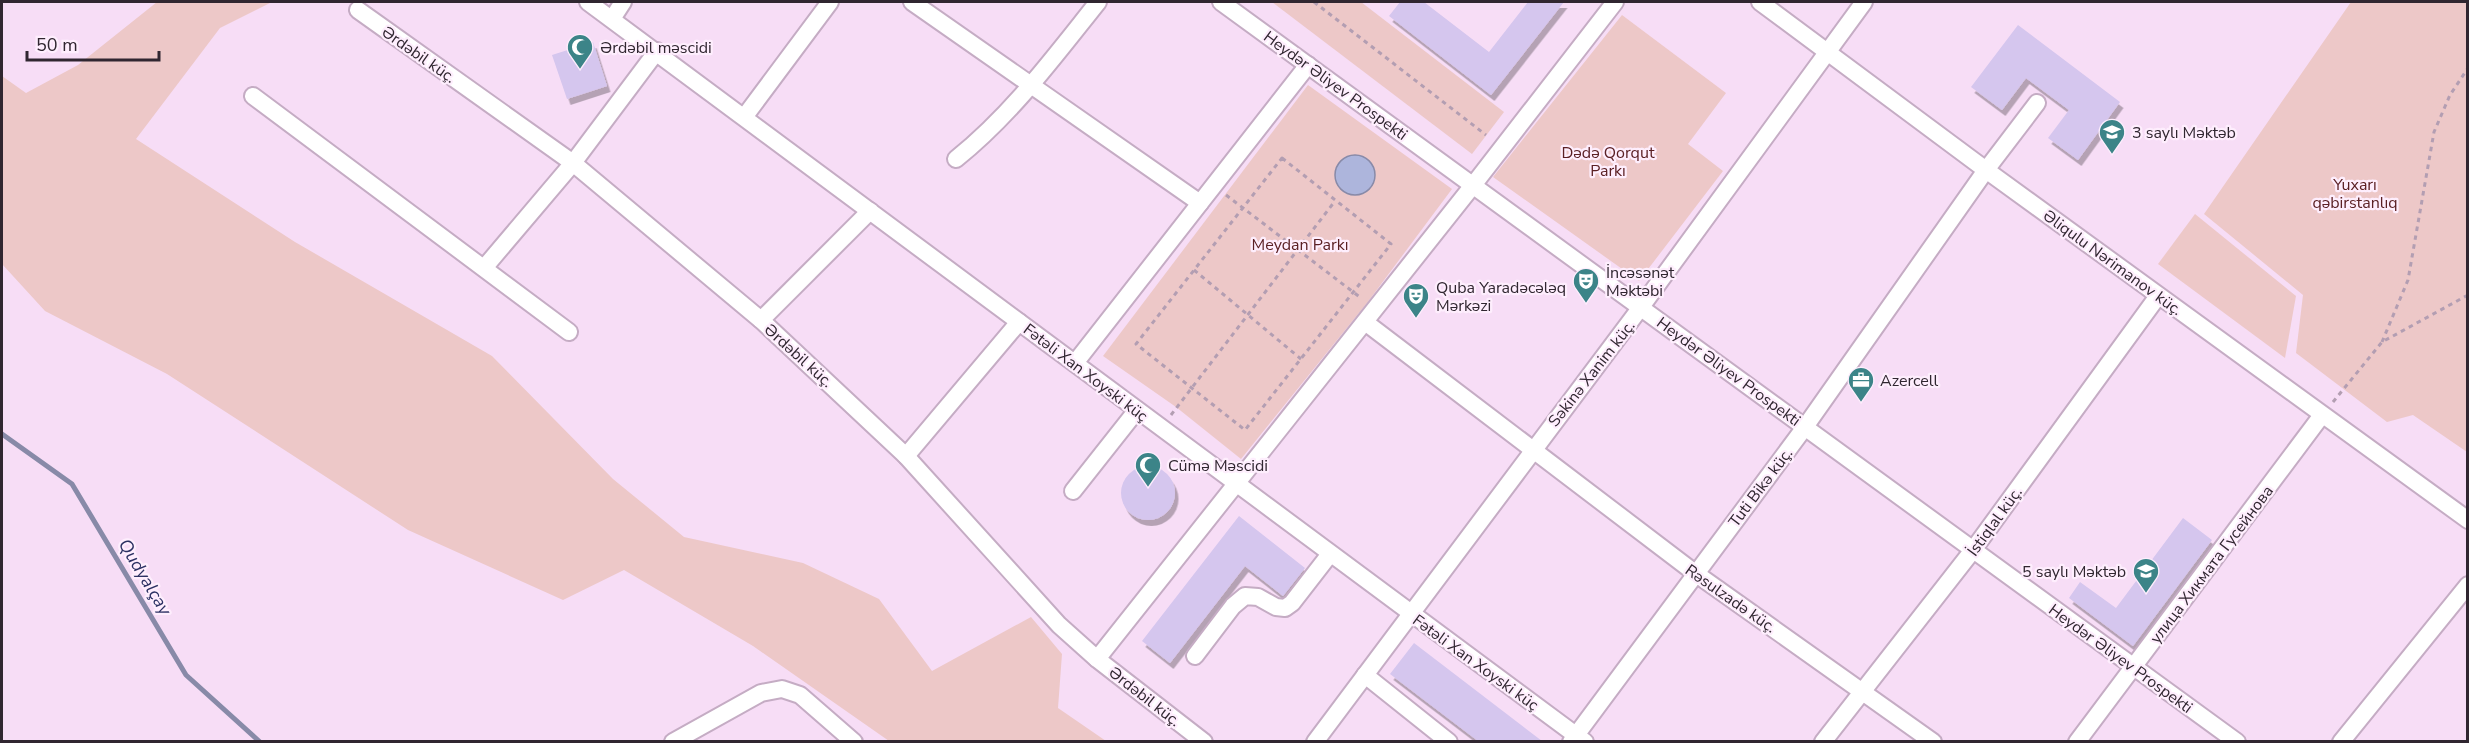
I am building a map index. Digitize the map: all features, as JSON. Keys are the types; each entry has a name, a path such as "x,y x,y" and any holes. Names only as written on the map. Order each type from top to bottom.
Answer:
{"street":[{"name":"Fətəli Xan Xoyski küç","path":"588,2 745,116 1577,739"},
{"path":"612,19 623,2"},
{"path":"745,116 830,2"},
{"path":"912,2 1200,203"},
{"path":"956,159 988,134 1032,85 1098,2"},
{"name":"Heydər Əliyev Prospekti","path":"1221,2 2237,741"},
{"path":"1097,659 1370,316 1615,2"},
{"name":"Əliqulu Nərimanov küç.","path":"1760,2 2158,296 2468,520"},
{"name":"Səkinə Xanim küç.","path":"1315,741 1412,614 1532,449 1641,307 1864,2"},
{"name":"Ərdəbil küç.","path":"358,10 573,163 761,320 906,456 1059,625 1097,659 1204,741"},
{"path":"484,268 573,163 657,51"},
{"path":"1075,363 1308,65"},
{"path":"253,96 569,332"},
{"name":"Tuti Bikə küç.","path":"1577,739 1695,573 1805,427 1986,170 2037,103"},
{"path":"761,320 870,211"},
{"name":"İstiqlal küç.","path":"1823,741 1973,550 2158,296"},
{"name":"Rəsulzadə küç.","path":"1370,316 1532,449 1695,573 1933,741"},
{"path":"906,456 1019,322"},
{"path":"1073,490 1137,410"},
{"name":"улица Хикмата Гусейнова","path":"2077,741 2322,415"},
{"path":"1195,656 1239,600 1251,596 1285,608 1292,603 1330,554"},
{"path":"2341,741 2468,585"},
{"path":"1365,675 1449,741"},
{"path":"673,741 761,693 782,689 800,695 854,741"}],"path":[{"path":"1314,2 1486,135"},
{"path":"2322,415 2382,342 2408,280 2434,132 2450,95 2468,68"},
{"path":"1282,159 1390,244 1245,430 1136,344 1243,208 1282,159"},
{"path":"1215,185 1353,292 1370,316"},
{"path":"1161,428 1335,201"},
{"path":"1194,270 1301,359"},
{"path":"2382,342 2468,294"}],"green space":[{"path":"157,2 272,2 220,28 136,139 295,242 492,356 613,479 684,537 803,563 879,599 932,671 1031,617 1062,654 1058,708 1106,741 889,741 753,646 624,570 563,600 408,530 167,374 45,311 2,264 2,76 26,93 78,65"},
{"path":"1272,2 1361,2 1504,112 1472,154"},
{"name":"Yuxarı qəbirstanlıq","path":"2351,2 2467,2 2467,452 2413,415 2387,422 2296,353 2303,295 2204,214"},
{"name":"Dədə Qorqut Parkı","path":"1622,15 1726,93 1688,144 1723,171 1639,281 1493,177"},
{"name":"Meydan Parkı","path":"1308,85 1452,189 1367,303 1241,459 1176,407 1103,356"},
{"path":"2195,214 2296,296 2285,358 2158,264"}],"water":[{"path":"1355,155 1369,161 1375,175 1369,189 1355,195 1341,189 1335,175 1341,161"}],"building":[{"path":"1400,2 1424,2 1489,52 1528,2 1564,2 1491,95 1389,16"},
{"path":"2018,25 2120,102 2078,160 2048,138 2069,110 2026,78 2002,110 1971,87"},
{"name":"Ərdəbil məscidi","path":"593,42 607,86 567,99 552,55"},
{"path":"1143,466 1153,466 1163,470 1171,478 1175,493 1171,508 1163,516 1153,520 1143,520 1133,516 1125,508 1121,498 1121,488 1125,478 1133,470"},
{"path":"1239,516 1305,568 1283,596 1245,566 1170,663 1142,641"},
{"path":"2183,518 2212,540 2133,646 2069,598 2080,582 2116,608"},
{"path":"1414,643 1542,741 1478,741 1390,674"}],"waterway":[{"name":"Qudyalçay","path":"2,434 72,484 186,675 260,742"}],"place":[{"name":"Ərdəbil məscidi","path":"580,70"},
{"name":"3 saylı Məktəb","path":"2112,155"},
{"name":"İncəsənət Məktəbi","path":"1586,304"},
{"name":"Quba Yaradəcələq Mərkəzi","path":"1416,319"},
{"name":"Azercell","path":"1861,403"},
{"name":"Cümə Məscidi","path":"1148,488"},
{"name":"5 saylı Məktəb","path":"2146,594"}]}
